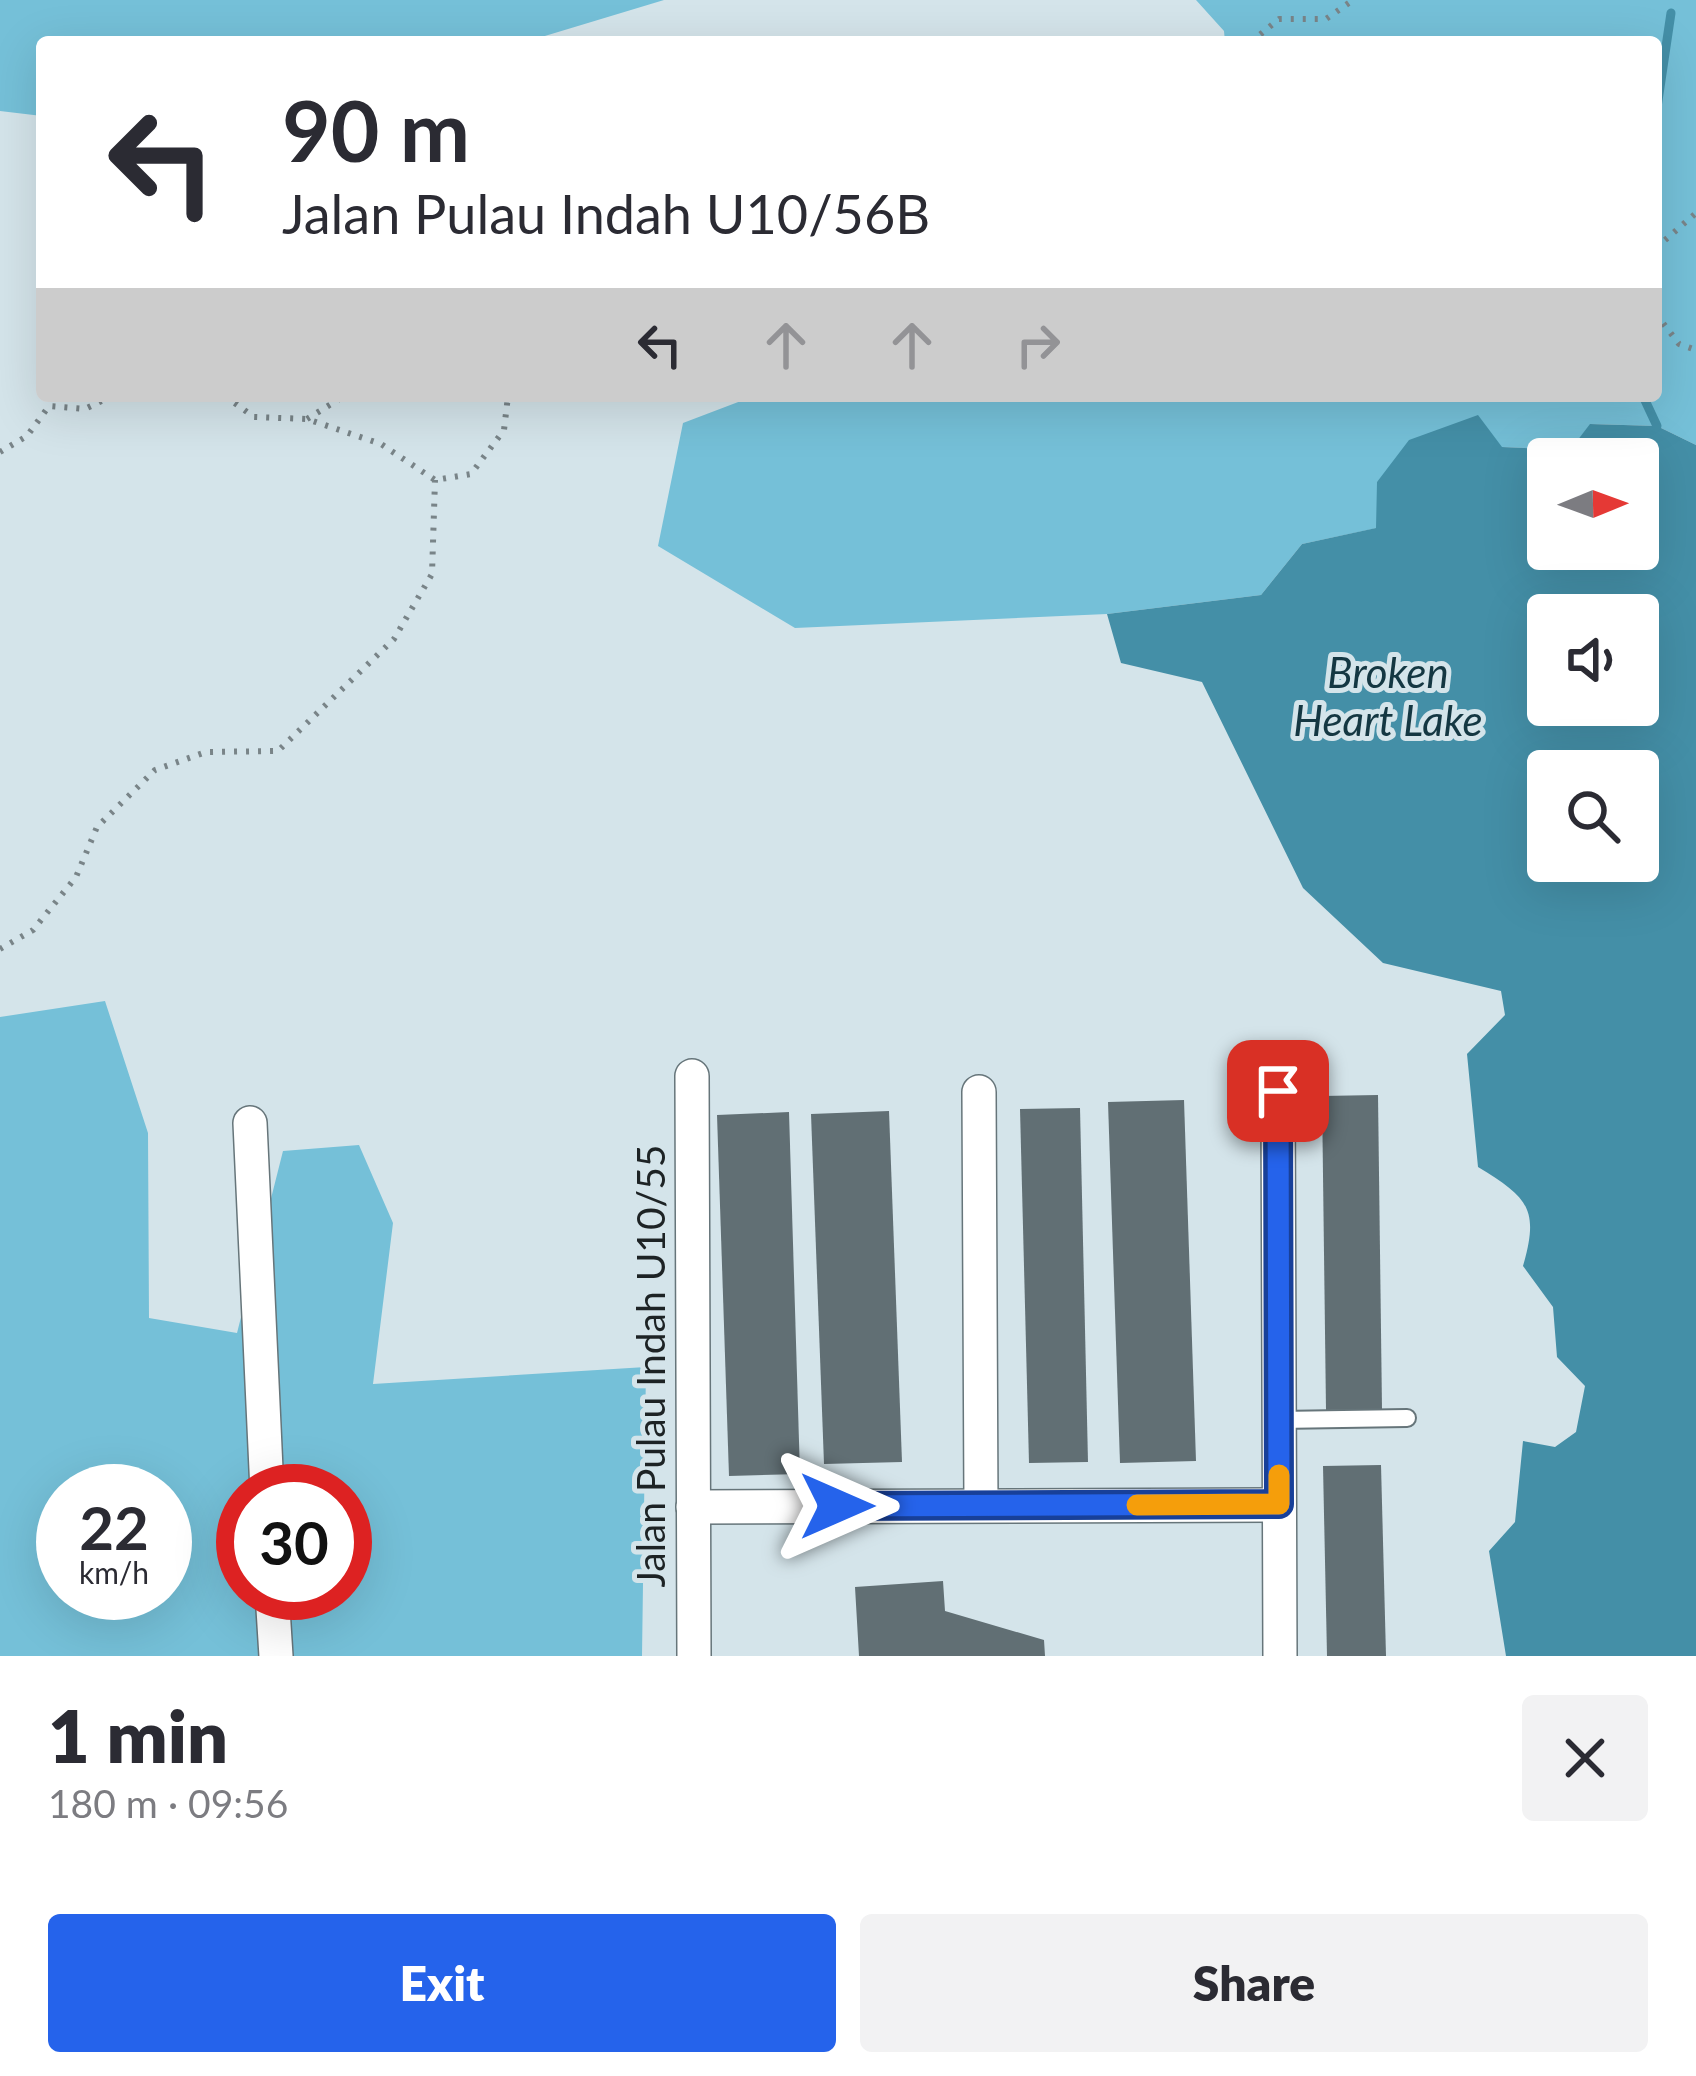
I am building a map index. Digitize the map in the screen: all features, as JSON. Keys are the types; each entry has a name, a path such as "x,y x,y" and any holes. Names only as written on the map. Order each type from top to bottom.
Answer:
{"street":[{"name":"Jalan Pulau Indah U10/55","path":"692,1076 694,1656"},
{"path":"1278,1091 1280,1656"},
{"path":"979,1093 981,1505"},
{"path":"250,1123 267,1464"},
{"path":"693,1507 1279,1504"},
{"path":"273,1620 275,1656"}],"lane":[{"path":"1279,1420 1407,1418"}],"path":[{"path":"1258,36 1279,19 1326,20 1353,0"},
{"path":"1662,243 1696,213"},
{"path":"1662,322 1679,344 1696,350"},
{"path":"0,452 27,436 49,406 85,409 100,402"},
{"path":"233,402 254,417 307,419 381,444 435,480 472,474 504,430 507,402"},
{"path":"307,419 334,402"},
{"path":"0,949 33,930 76,877 97,826 155,770 206,752 278,752 394,638 431,574 435,480"}],"shaded area":[{"path":"0,0 664,0 545,36 36,36 36,115 0,111"},
{"path":"1196,0 1696,0 1696,445 1657,426 1591,424 1580,438 1527,438 1527,448 1502,447 1377,482 1377,528 1302,544 1261,595 1107,614 795,628 658,546 683,423 738,402 1662,402 1662,36 1224,36"},
{"path":"105,1001 148,1133 149,1318 237,1333 283,1151 359,1145 393,1223 373,1384 646,1367 642,1656 0,1656 0,1017"}],"water":[{"name":"Broken Heart Lake","path":"1478,415 1502,447 1527,448 1527,570 1659,570 1659,438 1579,438 1590,424 1657,426 1696,445 1696,1656 1506,1656 1489,1551 1515,1522 1523,1441 1555,1447 1576,1432 1585,1386 1557,1357 1553,1307 1523,1266 1530,1230 1525,1206 1508,1187 1478,1167 1467,1054 1505,1015 1501,991 1383,963 1303,888 1202,682 1121,663 1107,614 1261,595 1302,544 1376,528 1377,482 1409,440"}],"building":[{"path":"1378,1095 1382,1409 1326,1410 1322,1096"},
{"path":"1184,1100 1196,1461 1120,1463 1108,1102"},
{"path":"1080,1108 1088,1462 1029,1463 1020,1109"},
{"path":"889,1111 902,1462 824,1464 811,1114"},
{"path":"789,1112 800,1474 729,1476 717,1115"},
{"path":"1381,1465 1386,1656 1327,1656 1323,1466"},
{"path":"943,1581 945,1611 1044,1640 1045,1656 859,1656 855,1587"}],"waterway":[{"path":"1662,74 1671,13"},
{"path":"1646,402 1657,426"}],"slow traffic":[{"path":"1137,1505 1279,1504 1279,1475"}],"route":[{"path":"837,1506 1279,1504 1278,1091"}]}
